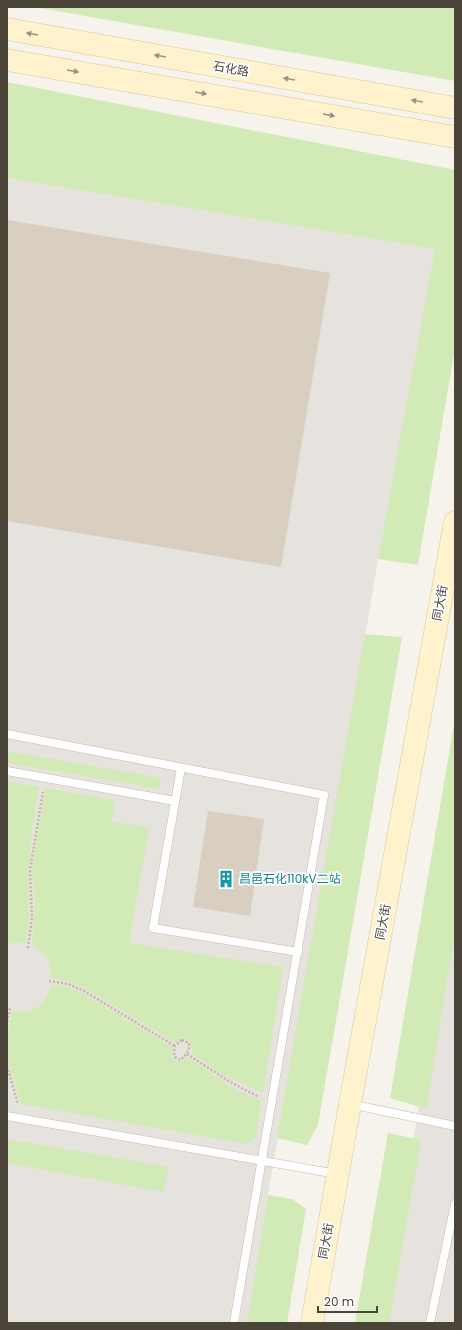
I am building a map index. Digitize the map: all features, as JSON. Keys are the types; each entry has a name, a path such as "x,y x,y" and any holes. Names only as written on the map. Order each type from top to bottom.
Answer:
{"main road":[{"name":"石化路","path":"7,29 455,108"},
{"path":"7,60 455,137"},
{"name":"同大街","path":"312,1323 455,522"}],"lane":[{"path":"7,734 324,795 234,1323"},
{"path":"181,768 153,928 298,952"},
{"path":"7,771 175,801"},
{"path":"350,1104 455,1126"},
{"path":"7,1116 338,1174"},
{"path":"430,1323 455,1204"}],"path":[{"path":"28,948 32,918 30,870 45,778"},
{"path":"49,981 68,984 84,991 176,1046"},
{"path":"7,1022 10,1008"},
{"path":"182,1040 189,1043 189,1048 186,1054 180,1060 174,1055 176,1046 182,1040"},
{"path":"186,1054 230,1082 272,1102"},
{"path":"7,1066 23,1118"}],"shaded area":[{"path":"7,178 436,249 378,559 247,1323 7,1323"},
{"path":"455,895 455,1323 382,1323"}],"green space":[{"path":"34,7 455,7 455,81"},
{"path":"7,82 455,171 455,348 418,565 378,559 435,249 7,178"},
{"path":"365,634 402,637 318,1125 307,1145 277,1138"},
{"path":"455,719 455,932 426,1109 390,1098"},
{"path":"7,751 161,778 159,789 7,763"},
{"path":"7,781 39,787 31,840 28,880 29,919 26,943 13,942 7,945"},
{"path":"46,788 115,800 112,822 149,827 129,943 283,967 263,1093 220,1073 192,1054 189,1039 182,1038 176,1043 79,985 67,981 51,979 51,972 47,958 32,944 35,904 32,867"},
{"path":"52,984 73,989 85,995 173,1047 171,1057 175,1061 181,1061 188,1057 234,1089 261,1101 256,1137 247,1144 21,1104 7,1056 8,1032 12,1012 34,1010 46,998"},
{"path":"388,1133 421,1140 389,1323 355,1323"},
{"path":"7,1139 169,1167 163,1192 7,1163"},
{"path":"268,1195 292,1199 306,1209 287,1323 247,1323"}],"building":[{"path":"7,220 330,273 281,567 7,521"},
{"name":"昌邑石化110kV二站","path":"208,811 264,819 250,916 193,907"}],"place":[{"name":"昌邑石化110kV二站","path":"226,879"}]}
